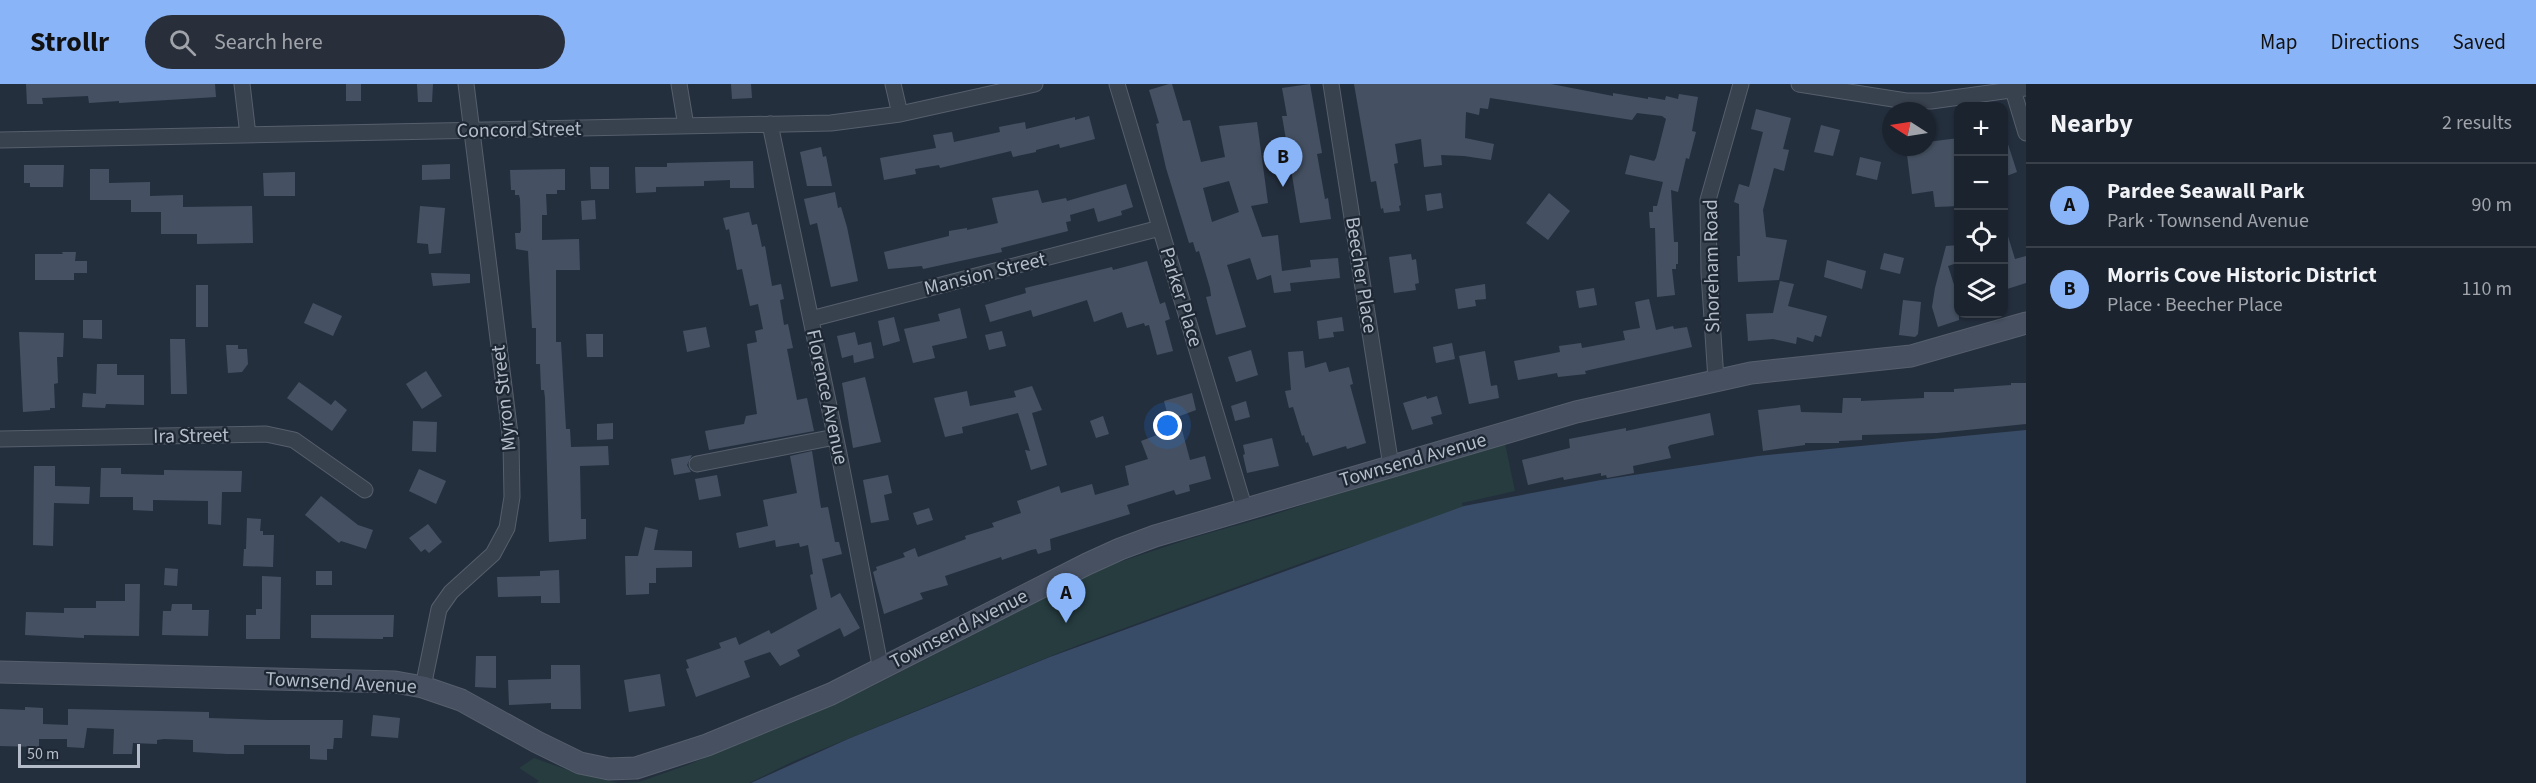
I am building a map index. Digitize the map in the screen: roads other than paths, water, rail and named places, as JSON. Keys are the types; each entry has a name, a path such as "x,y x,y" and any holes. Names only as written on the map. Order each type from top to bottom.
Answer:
{"main road":[{"name":"Townsend Avenue","path":"0,672 356,680 423,687 461,700 572,760 594,767 626,769 707,745 831,694 1087,564 1155,536 1576,412 1751,373 1903,357 2026,324"}],"street":[{"path":"242,84 248,135"},
{"name":"Myron Street","path":"423,687 439,609 452,592 493,554 507,528 512,497 510,442 466,84"},
{"path":"679,84 686,126"},
{"path":"893,84 900,114"},
{"name":"Concord Street","path":"0,140 831,123 900,114 1035,84"},
{"name":"Parker Place","path":"1117,84 1245,510"},
{"name":"Beecher Place","path":"1331,84 1391,466"},
{"name":"Shoreham Road","path":"1716,380 1709,273 1708,200 1741,84"},
{"path":"1799,84 1906,101 1931,101 2019,89 2026,133"},
{"name":"Florence Avenue","path":"770,124 881,670"},
{"name":"Mansion Street","path":"811,319 1160,228"},
{"name":"Ira Street","path":"0,439 266,434 294,440 329,462 365,490"},
{"path":"697,464 835,437"}],"water":[{"path":"2026,430 2026,783 751,783 848,739 1050,657 1464,506 1601,480 1758,456"}],"place":[{"name":"Morris Cove Historic District","path":"1283,187"},
{"name":"Pardee Seawall Park","path":"1066,623"}]}
